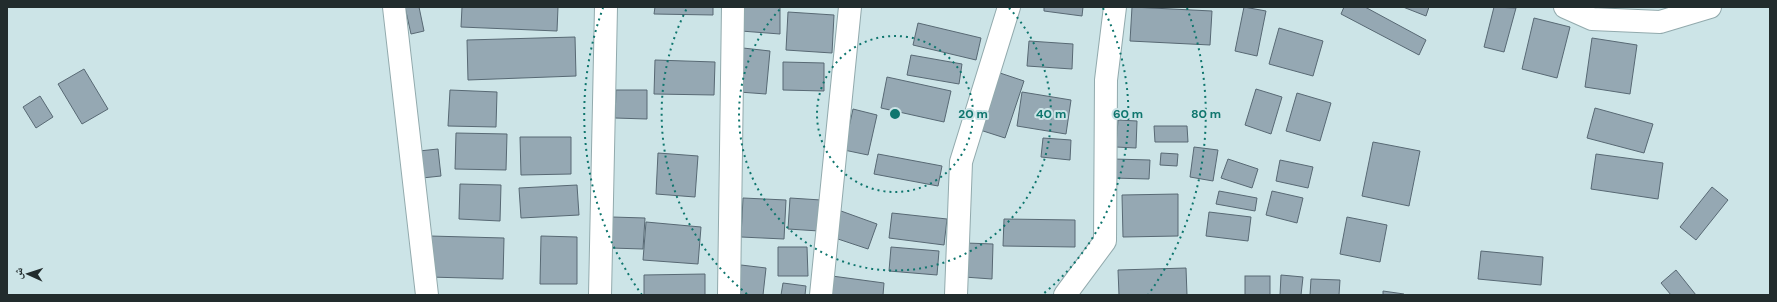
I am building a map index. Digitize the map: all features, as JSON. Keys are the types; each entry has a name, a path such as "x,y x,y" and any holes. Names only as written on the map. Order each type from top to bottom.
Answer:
{"street":[{"path":"394,7 428,295"},
{"path":"600,295 606,7"},
{"path":"729,295 733,7"},
{"path":"821,295 850,7"},
{"path":"956,295 955,283 962,162 1009,7"},
{"path":"1065,295 1105,241 1106,80 1115,7"},
{"path":"1565,7 1592,19 1660,22 1710,7"}],"building":[{"path":"405,7 419,7 424,31 411,34"},
{"path":"462,7 558,7 557,31 461,27"},
{"path":"655,7 713,7 713,15 654,14"},
{"path":"743,7 780,7 780,34 741,31"},
{"path":"1044,7 1083,7 1082,16 1044,11"},
{"path":"1132,7 1212,11 1210,45 1130,41"},
{"path":"1244,7 1266,11 1257,56 1235,51"},
{"path":"1344,7 1365,7 1426,40 1419,55 1341,14"},
{"path":"1403,7 1429,7 1426,16"},
{"path":"1494,7 1516,8 1504,52 1484,47"},
{"path":"788,12 834,15 832,53 786,50"},
{"path":"1534,18 1570,27 1557,78 1522,69"},
{"path":"918,23 981,38 976,60 913,45"},
{"path":"1279,28 1323,41 1313,76 1269,64"},
{"path":"575,37 576,76 468,80 467,40"},
{"path":"1592,38 1637,45 1630,94 1585,87"},
{"path":"1029,41 1073,44 1072,69 1027,66"},
{"path":"743,48 770,51 766,94 739,92"},
{"path":"911,55 962,64 959,84 907,75"},
{"path":"655,60 715,62 714,95 654,94"},
{"path":"783,62 824,63 824,91 783,90"},
{"path":"84,69 108,109 82,124 58,84"},
{"path":"997,72 1024,81 1005,138 977,129"},
{"path":"887,77 951,91 944,122 881,108"},
{"path":"1256,89 1282,97 1271,134 1245,125"},
{"path":"450,90 497,92 496,127 448,126"},
{"path":"616,90 647,90 647,119 615,118"},
{"path":"1022,92 1071,100 1066,134 1017,126"},
{"path":"1297,93 1331,103 1320,141 1286,131"},
{"path":"40,96 53,117 36,128 23,107"},
{"path":"1595,108 1653,124 1644,153 1587,138"},
{"path":"853,109 877,115 868,155 844,150"},
{"path":"1118,120 1137,121 1136,148 1116,147"},
{"path":"1154,126 1187,126 1188,142 1155,142"},
{"path":"456,133 507,134 506,170 455,169"},
{"path":"520,137 571,137 571,174 521,175"},
{"path":"1043,138 1071,140 1070,160 1041,157"},
{"path":"1373,142 1420,151 1409,206 1362,196"},
{"path":"1194,147 1218,150 1213,181 1190,177"},
{"path":"438,149 441,176 422,178 419,151"},
{"path":"658,153 698,156 695,197 656,194"},
{"path":"1161,153 1178,154 1177,166 1160,165"},
{"path":"878,154 942,166 938,186 874,174"},
{"path":"1596,154 1663,163 1658,199 1591,189"},
{"path":"1113,159 1150,160 1149,179 1112,178"},
{"path":"1228,159 1258,169 1252,188 1221,178"},
{"path":"1280,160 1313,167 1308,188 1276,181"},
{"path":"460,184 501,185 500,221 459,219"},
{"path":"577,185 579,215 521,218 519,188"},
{"path":"1712,187 1728,200 1696,240 1680,227"},
{"path":"1219,191 1257,198 1255,211 1216,204"},
{"path":"1272,191 1303,198 1297,223 1266,215"},
{"path":"1178,194 1178,236 1123,237 1122,195"},
{"path":"743,198 786,200 784,239 741,237"},
{"path":"790,198 821,200 819,231 788,229"},
{"path":"841,211 877,224 868,249 832,237"},
{"path":"1209,212 1251,217 1248,241 1206,236"},
{"path":"892,213 947,219 944,245 889,238"},
{"path":"612,217 645,218 643,249 611,248"},
{"path":"1347,217 1387,225 1380,262 1340,254"},
{"path":"1004,219 1075,220 1075,247 1003,246"},
{"path":"646,222 701,227 698,264 643,260"},
{"path":"430,236 504,238 503,279 429,277"},
{"path":"541,236 577,237 577,284 540,284"},
{"path":"966,243 993,244 992,279 964,277"},
{"path":"778,247 807,247 808,276 778,276"},
{"path":"891,247 939,251 937,275 889,271"},
{"path":"1481,251 1543,257 1541,285 1478,279"},
{"path":"741,265 766,268 763,295 737,295"},
{"path":"1186,268 1187,295 1119,295 1118,270"},
{"path":"1676,270 1696,295 1671,295 1661,283"},
{"path":"705,274 705,295 644,295 644,275"},
{"path":"1281,275 1303,277 1301,295 1280,295"},
{"path":"832,276 884,283 883,295 830,295"},
{"path":"1245,276 1270,276 1270,295 1245,295"},
{"path":"1311,279 1340,280 1339,295 1310,295"},
{"path":"783,283 806,286 805,295 781,295"},
{"path":"1383,291 1404,294 1404,295 1383,295"}]}
